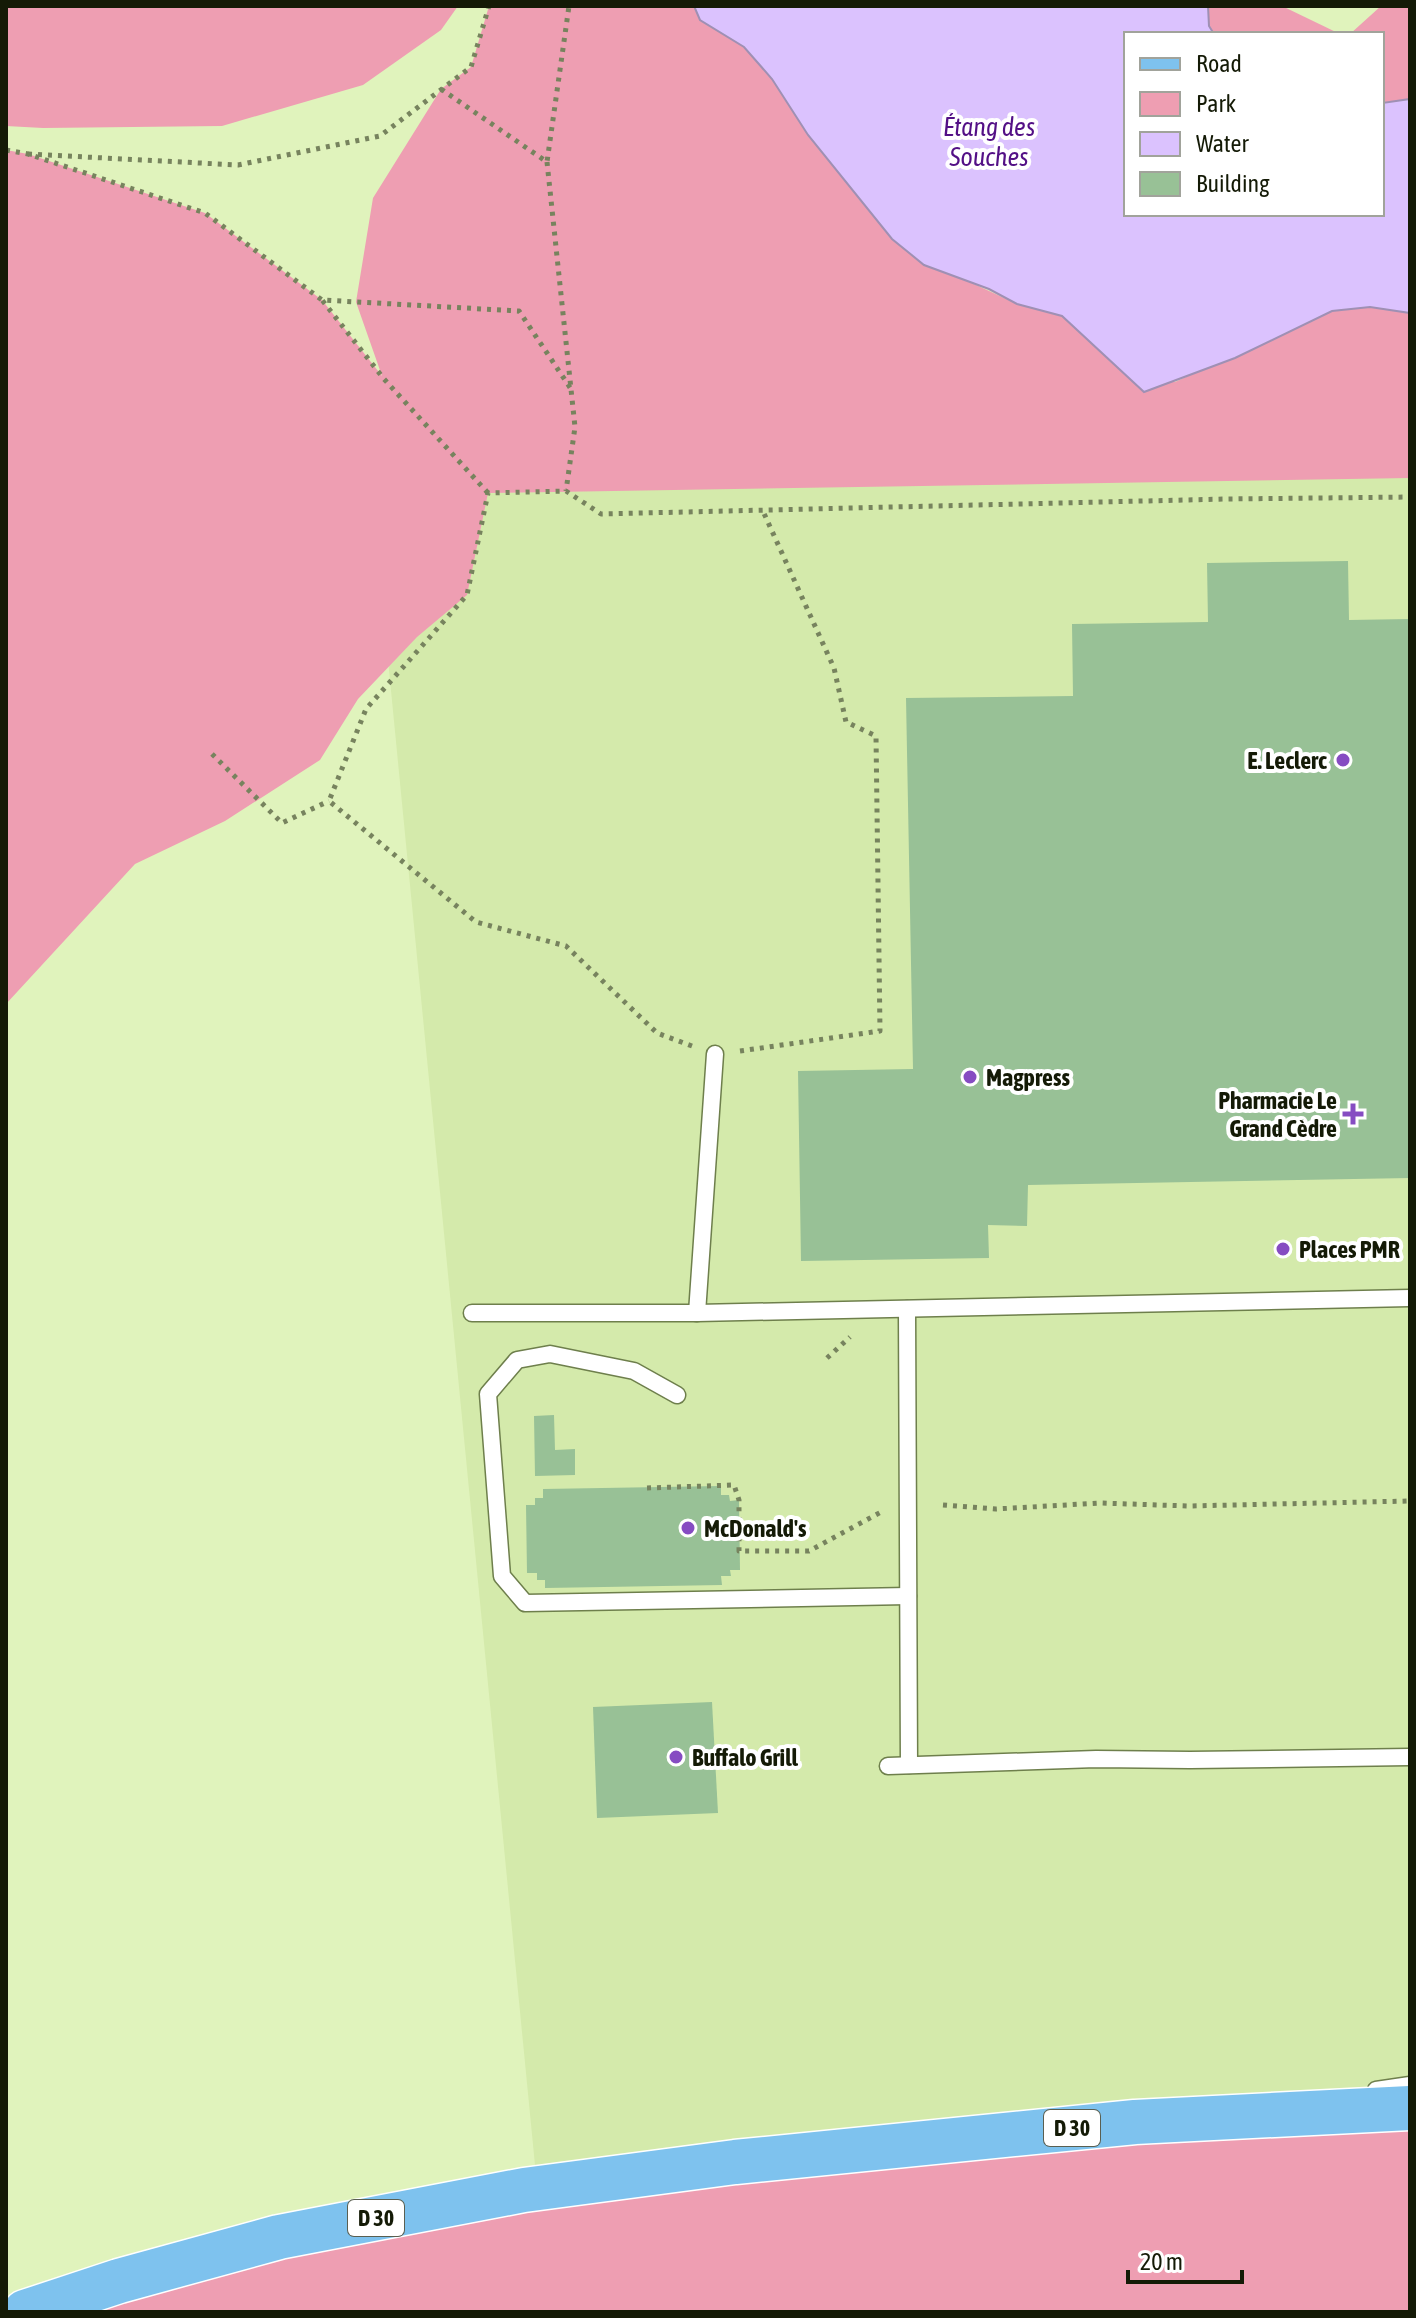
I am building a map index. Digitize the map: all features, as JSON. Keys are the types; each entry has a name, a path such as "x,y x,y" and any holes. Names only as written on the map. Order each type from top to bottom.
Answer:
{"main road":[{"name":"D 30","path":"25,2312 119,2281 279,2237 524,2190 735,2162 1135,2122 1410,2108"},
{"name":"D 30","path":"735,2162 1410,2134"}],"lane":[{"path":"697,1313 715,1054"},
{"path":"472,1313 697,1313 1410,1298"},
{"path":"907,1309 909,1765"},
{"path":"677,1395 634,1371 550,1354 517,1360 488,1394 502,1576 525,1603 908,1596"},
{"path":"888,1766 1096,1759 1410,1757"},
{"path":"1186,2119 1410,2085"}],"path":[{"path":"6,150 28,154 238,165 380,136 471,67 489,6"},
{"path":"566,491 575,427 547,162 569,6"},
{"path":"441,89 547,162"},
{"path":"28,154 205,213 322,300 384,379 488,493 566,491 601,514 1410,497"},
{"path":"322,300 519,311 571,389"},
{"path":"212,754 282,823 329,801 366,709 467,595 488,493"},
{"path":"329,801 476,922 566,946 657,1033 715,1054 880,1031 876,736 846,722 834,668 762,509"},
{"path":"647,1488 734,1485 739,1500 739,1551 809,1551 887,1508"},
{"path":"943,1505 996,1509 1100,1503 1188,1506 1410,1501"}],"shaded area":[{"path":"1410,472 1410,2099 538,2196 372,496"}],"green space":[{"path":"6,6 458,6 441,30 363,85 222,126 43,128 6,126"},
{"path":"489,6 694,6 700,20 744,47 772,79 808,135 892,239 959,277 1017,304 1062,316 1116,364 1175,382 1332,311 1370,307 1410,313 1410,478 488,493 467,595 417,637 358,699 320,760 225,821 135,864 6,1004 6,150 28,154 205,213 322,300 382,376 356,302 373,198 441,89 471,67"},
{"path":"1208,6 1282,6 1336,32 1213,32 1209,26"},
{"path":"1381,6 1410,6 1410,99 1384,103 1384,32 1352,32"},
{"path":"1410,2109 1410,2312 6,2312 281,2219"}],"water":[{"name":"Étang des Souches","path":"694,6 1208,6 1209,26 1213,32 1124,32 1124,216 1384,216 1384,103 1410,99 1410,313 1370,307 1332,311 1235,358 1144,392 1062,316 1017,304 989,289 924,265 892,239 808,135 772,79 744,47 700,20"}],"building":[{"path":"1348,561 1349,620 1410,619 1410,1178 1028,1185 1027,1226 988,1225 989,1258 801,1261 798,1071 913,1069 906,698 1073,696 1072,624 1208,622 1207,563"},
{"path":"554,1415 555,1450 575,1449 575,1475 535,1476 534,1416"},
{"path":"721,1486 721,1495 729,1495 730,1501 739,1500 740,1570 730,1570 731,1576 721,1576 722,1585 545,1588 545,1580 537,1580 537,1573 527,1573 526,1505 535,1505 535,1498 543,1498 543,1489"},
{"path":"712,1702 718,1813 597,1818 593,1707"}],"place":[{"name":"E. Leclerc","path":"1343,760"},
{"name":"Magpress","path":"970,1077"},
{"name":"Pharmacie Le Grand Cèdre","path":"1353,1114"},
{"name":"Places PMR","path":"1283,1249"},
{"name":"McDonald's","path":"688,1528"},
{"name":"Buffalo Grill","path":"676,1757"}]}
